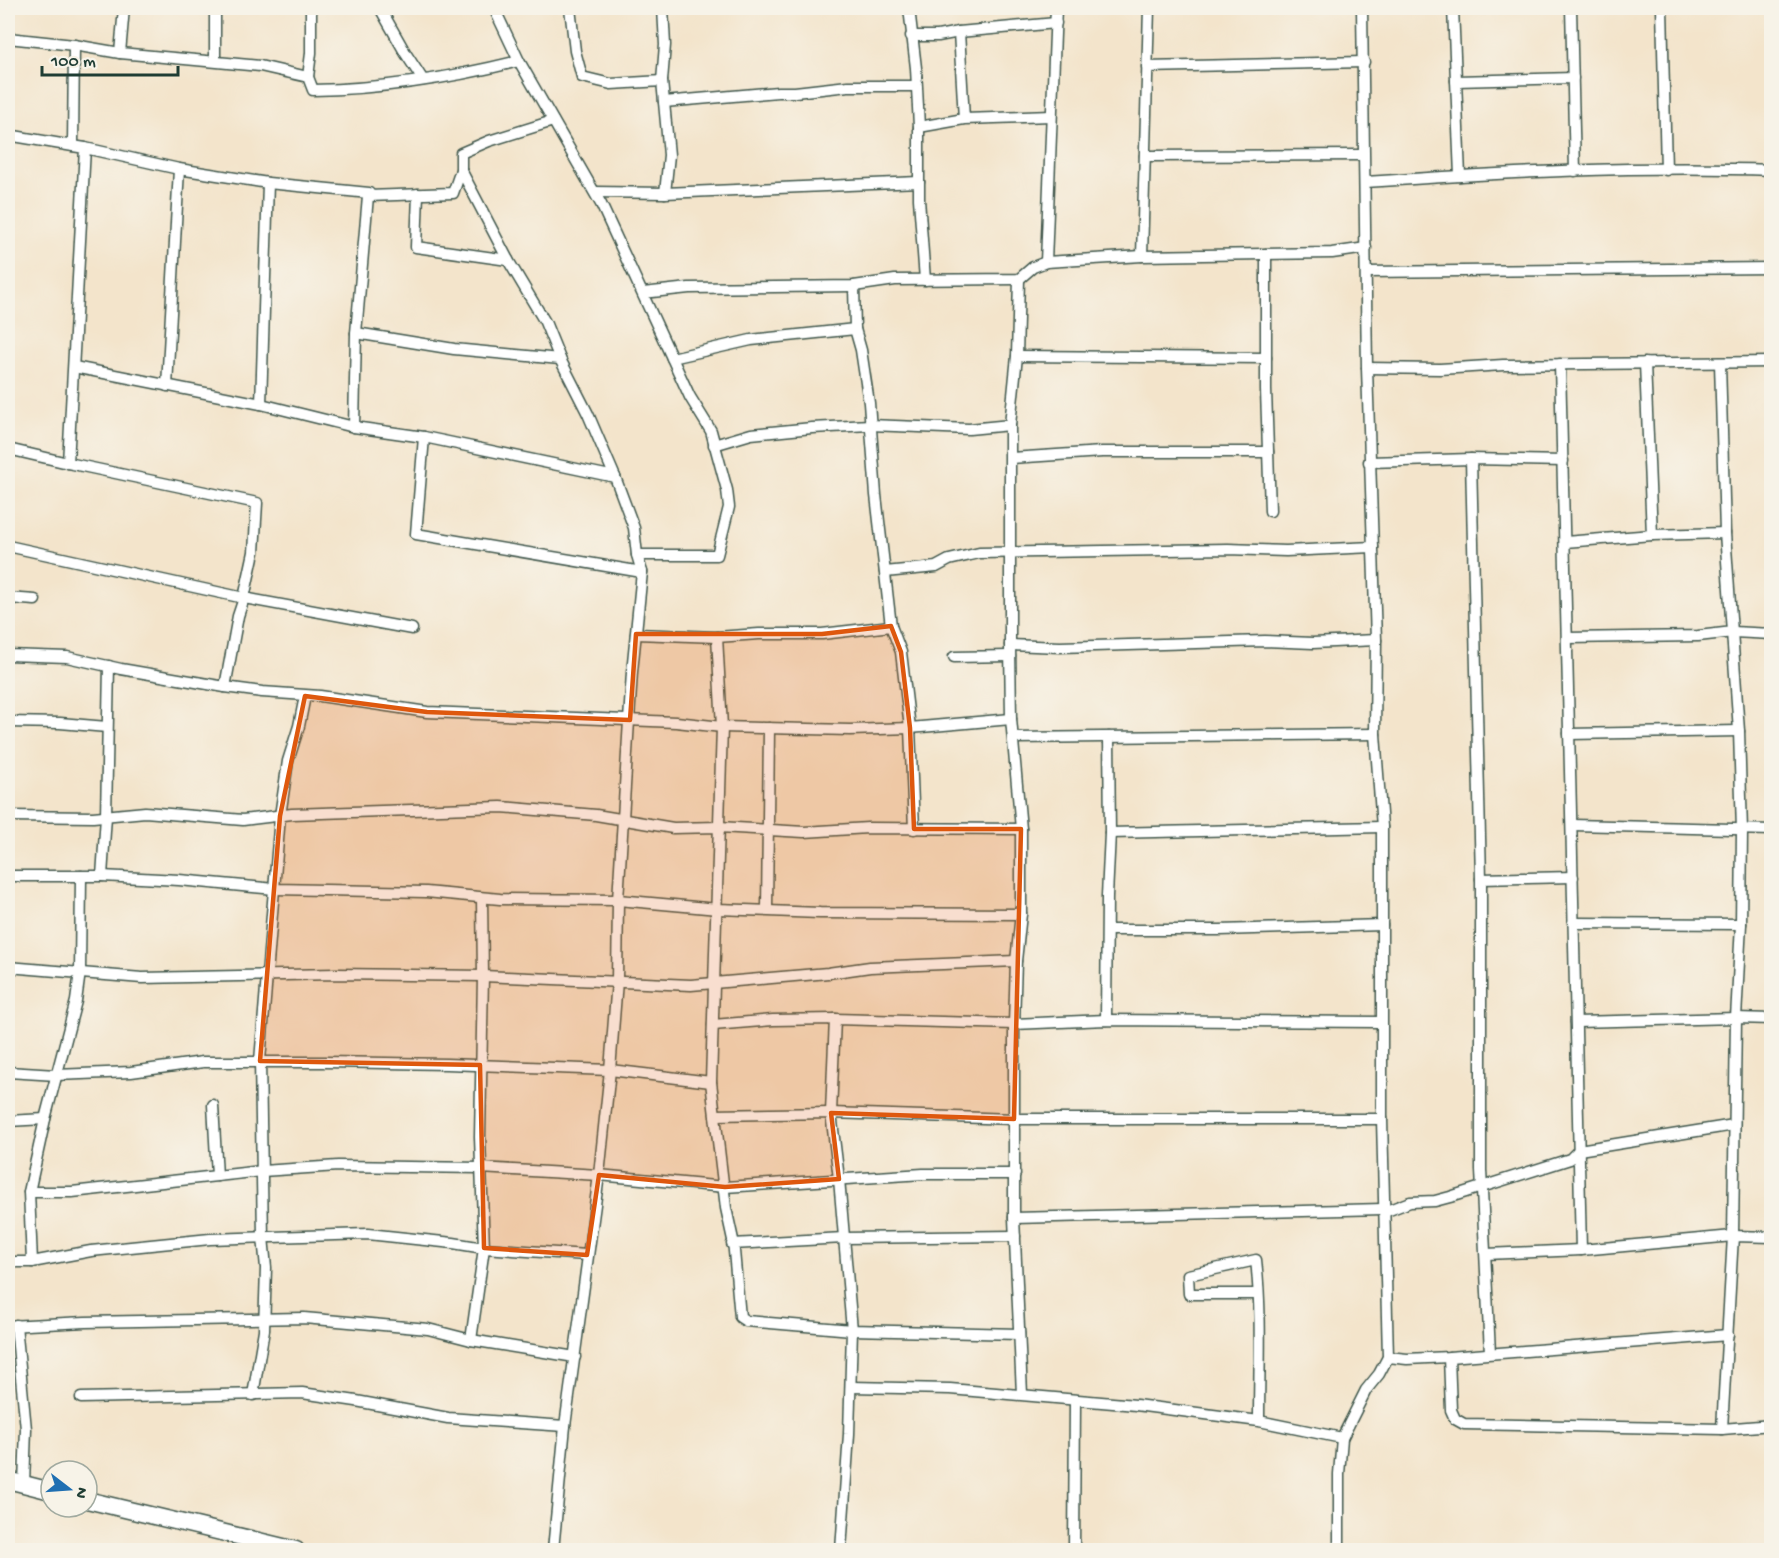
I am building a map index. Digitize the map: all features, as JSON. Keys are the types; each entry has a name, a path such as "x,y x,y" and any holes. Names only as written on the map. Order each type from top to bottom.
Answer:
{"highway":[{"path":"16,1482 39,1488"},
{"path":"99,1503 296,1551"}],"street":[{"path":"120,53 123,8"},
{"path":"215,8 215,61"},
{"path":"311,8 311,53 308,77 313,90 356,89 454,76 519,61"},
{"path":"380,8 423,80"},
{"path":"494,8 519,61 595,192 690,397 711,431 727,490 729,507 717,555 637,555"},
{"path":"570,8 575,51 582,77 611,84 662,81"},
{"path":"663,8 665,45 662,81 669,155 665,193"},
{"path":"909,8 919,127 919,182 925,280"},
{"path":"1046,262 1056,8"},
{"path":"1142,256 1149,8"},
{"path":"1339,1551 1338,1474 1342,1438 1366,1390 1379,1374 1388,1357 1389,1321 1382,1119 1382,827 1375,734 1376,640 1369,462 1362,8"},
{"path":"1453,8 1460,176"},
{"path":"1571,8 1575,171"},
{"path":"1662,8 1666,170"},
{"path":"912,36 938,36 1056,23"},
{"path":"959,32 964,119"},
{"path":"8,38 74,45 120,53 260,66 308,77"},
{"path":"73,146 74,45"},
{"path":"1147,67 1364,62"},
{"path":"1456,81 1573,78"},
{"path":"664,102 848,86 916,86"},
{"path":"919,127 964,119 1051,116"},
{"path":"8,135 85,148 179,169 268,183 369,194 368,196 453,193 461,170 461,153 489,141 553,121"},
{"path":"68,463 85,148"},
{"path":"1145,156 1363,155"},
{"path":"1365,182 1575,171 1709,168 1772,170"},
{"path":"167,386 179,169"},
{"path":"461,170 508,260 545,322 560,359 588,414 634,528 637,555 642,572 618,900 617,981 610,1070 599,1175 566,1426 553,1551"},
{"path":"595,192 665,193 919,182"},
{"path":"261,404 268,183"},
{"path":"418,194 416,247 508,260"},
{"path":"354,427 356,333 368,196"},
{"path":"643,293 690,288 854,286 895,280 1019,279 1033,267 1046,262 1142,256 1332,253 1366,248"},
{"path":"1266,254 1270,511"},
{"path":"1366,272 1772,268"},
{"path":"1019,279 1017,356 1010,425 1010,650 1011,719 1021,829 1021,914 1016,961 1014,1024 1014,1218 1022,1394"},
{"path":"854,286 855,329 861,350 891,626 901,652 910,728 914,829"},
{"path":"672,358 751,340 855,329"},
{"path":"356,333 454,349 560,359"},
{"path":"1017,356 1266,358"},
{"path":"1367,368 1440,369 1503,364 1772,362"},
{"path":"1646,363 1652,535"},
{"path":"1720,363 1725,533 1739,731 1742,831 1741,924 1736,1018 1733,1236 1722,1429"},
{"path":"1560,364 1573,825 1573,923 1581,1250"},
{"path":"74,367 261,404 354,427 424,437 615,477"},
{"path":"714,445 751,434 870,425 969,429 1010,425"},
{"path":"424,437 416,534 642,572"},
{"path":"8,449 257,503 254,552 238,616 225,687"},
{"path":"1011,458 1102,452 1268,452"},
{"path":"1369,462 1471,459 1563,460"},
{"path":"1471,459 1481,879 1482,1186 1490,1353"},
{"path":"1565,542 1652,535 1725,533"},
{"path":"8,546 244,598 412,629"},
{"path":"885,572 936,567 949,560 980,553 1228,549 1286,551 1373,547"},
{"path":"8,598 35,600"},
{"path":"636,634 717,637 822,634 891,626"},
{"path":"1567,638 1698,636 1733,632 1772,634"},
{"path":"717,637 722,728 711,1082 740,1317 746,1321 852,1330 1019,1334"},
{"path":"954,657 1060,647 1376,640"},
{"path":"8,655 67,657 225,687 320,696 426,712 676,722 722,728 850,730 910,728 1011,719"},
{"path":"102,876 106,816 109,666"},
{"path":"253,1395 264,1318 266,1268 263,1237 260,1062 280,816 288,761 305,696"},
{"path":"8,722 107,727"},
{"path":"767,910 769,728"},
{"path":"1569,734 1739,731"},
{"path":"1014,738 1375,734"},
{"path":"1106,1020 1110,833 1108,737"},
{"path":"8,816 106,816 145,812 243,820 280,816 501,807 596,815 673,828 720,827 804,832 868,828 1021,829"},
{"path":"1573,825 1772,830"},
{"path":"1110,833 1382,827"},
{"path":"8,876 102,876 275,889 426,892 482,898 562,901 618,900 718,909 820,914 1021,914"},
{"path":"32,1262 29,1192 45,1119 76,1001 80,972 81,876"},
{"path":"1481,879 1573,877"},
{"path":"471,1340 484,1248 480,1065 483,976 482,898"},
{"path":"1573,923 1741,924"},
{"path":"1108,930 1220,930 1382,925"},
{"path":"8,967 142,978 268,974 483,976 691,985 870,967 1016,961"},
{"path":"713,1025 773,1020 835,1019 1014,1024 1106,1020 1381,1022"},
{"path":"835,1019 831,1113 840,1179 852,1330 851,1387 841,1551"},
{"path":"1576,1022 1772,1019"},
{"path":"8,1072 56,1075 131,1072 202,1062 480,1065 610,1070 711,1082"},
{"path":"213,1105 218,1176"},
{"path":"715,1115 831,1113 1014,1119 1227,1117 1382,1119"},
{"path":"8,1121 45,1119"},
{"path":"1014,1218 1384,1210 1410,1202 1435,1201 1570,1159 1579,1150 1734,1125"},
{"path":"29,1192 122,1187 262,1171 338,1166 481,1168 725,1186 923,1174 1015,1174"},
{"path":"8,1262 32,1262 91,1251 210,1239 368,1234 484,1248 587,1255"},
{"path":"732,1244 844,1238 1015,1236"},
{"path":"1485,1254 1581,1250 1733,1236 1772,1237"},
{"path":"1258,1294 1188,1294 1188,1275 1256,1260 1261,1338 1259,1421"},
{"path":"16,1482 26,1428 12,1325 304,1318 428,1329 471,1340 575,1357"},
{"path":"1388,1357 1407,1359 1449,1357 1728,1335"},
{"path":"1449,1357 1451,1410 1455,1419 1464,1424 1722,1429 1772,1425"},
{"path":"851,1387 950,1389 1136,1405 1259,1421 1342,1438"},
{"path":"81,1398 302,1393 448,1418 566,1426"},
{"path":"1074,1551 1075,1401"}],"highlighted area":[{"path":"891,626 901,652 910,728 914,829 1021,829 1014,1119 831,1113 839,1179 725,1187 599,1175 587,1255 484,1248 480,1065 260,1061 280,816 305,696 427,712 630,720 636,634 822,634"}]}
